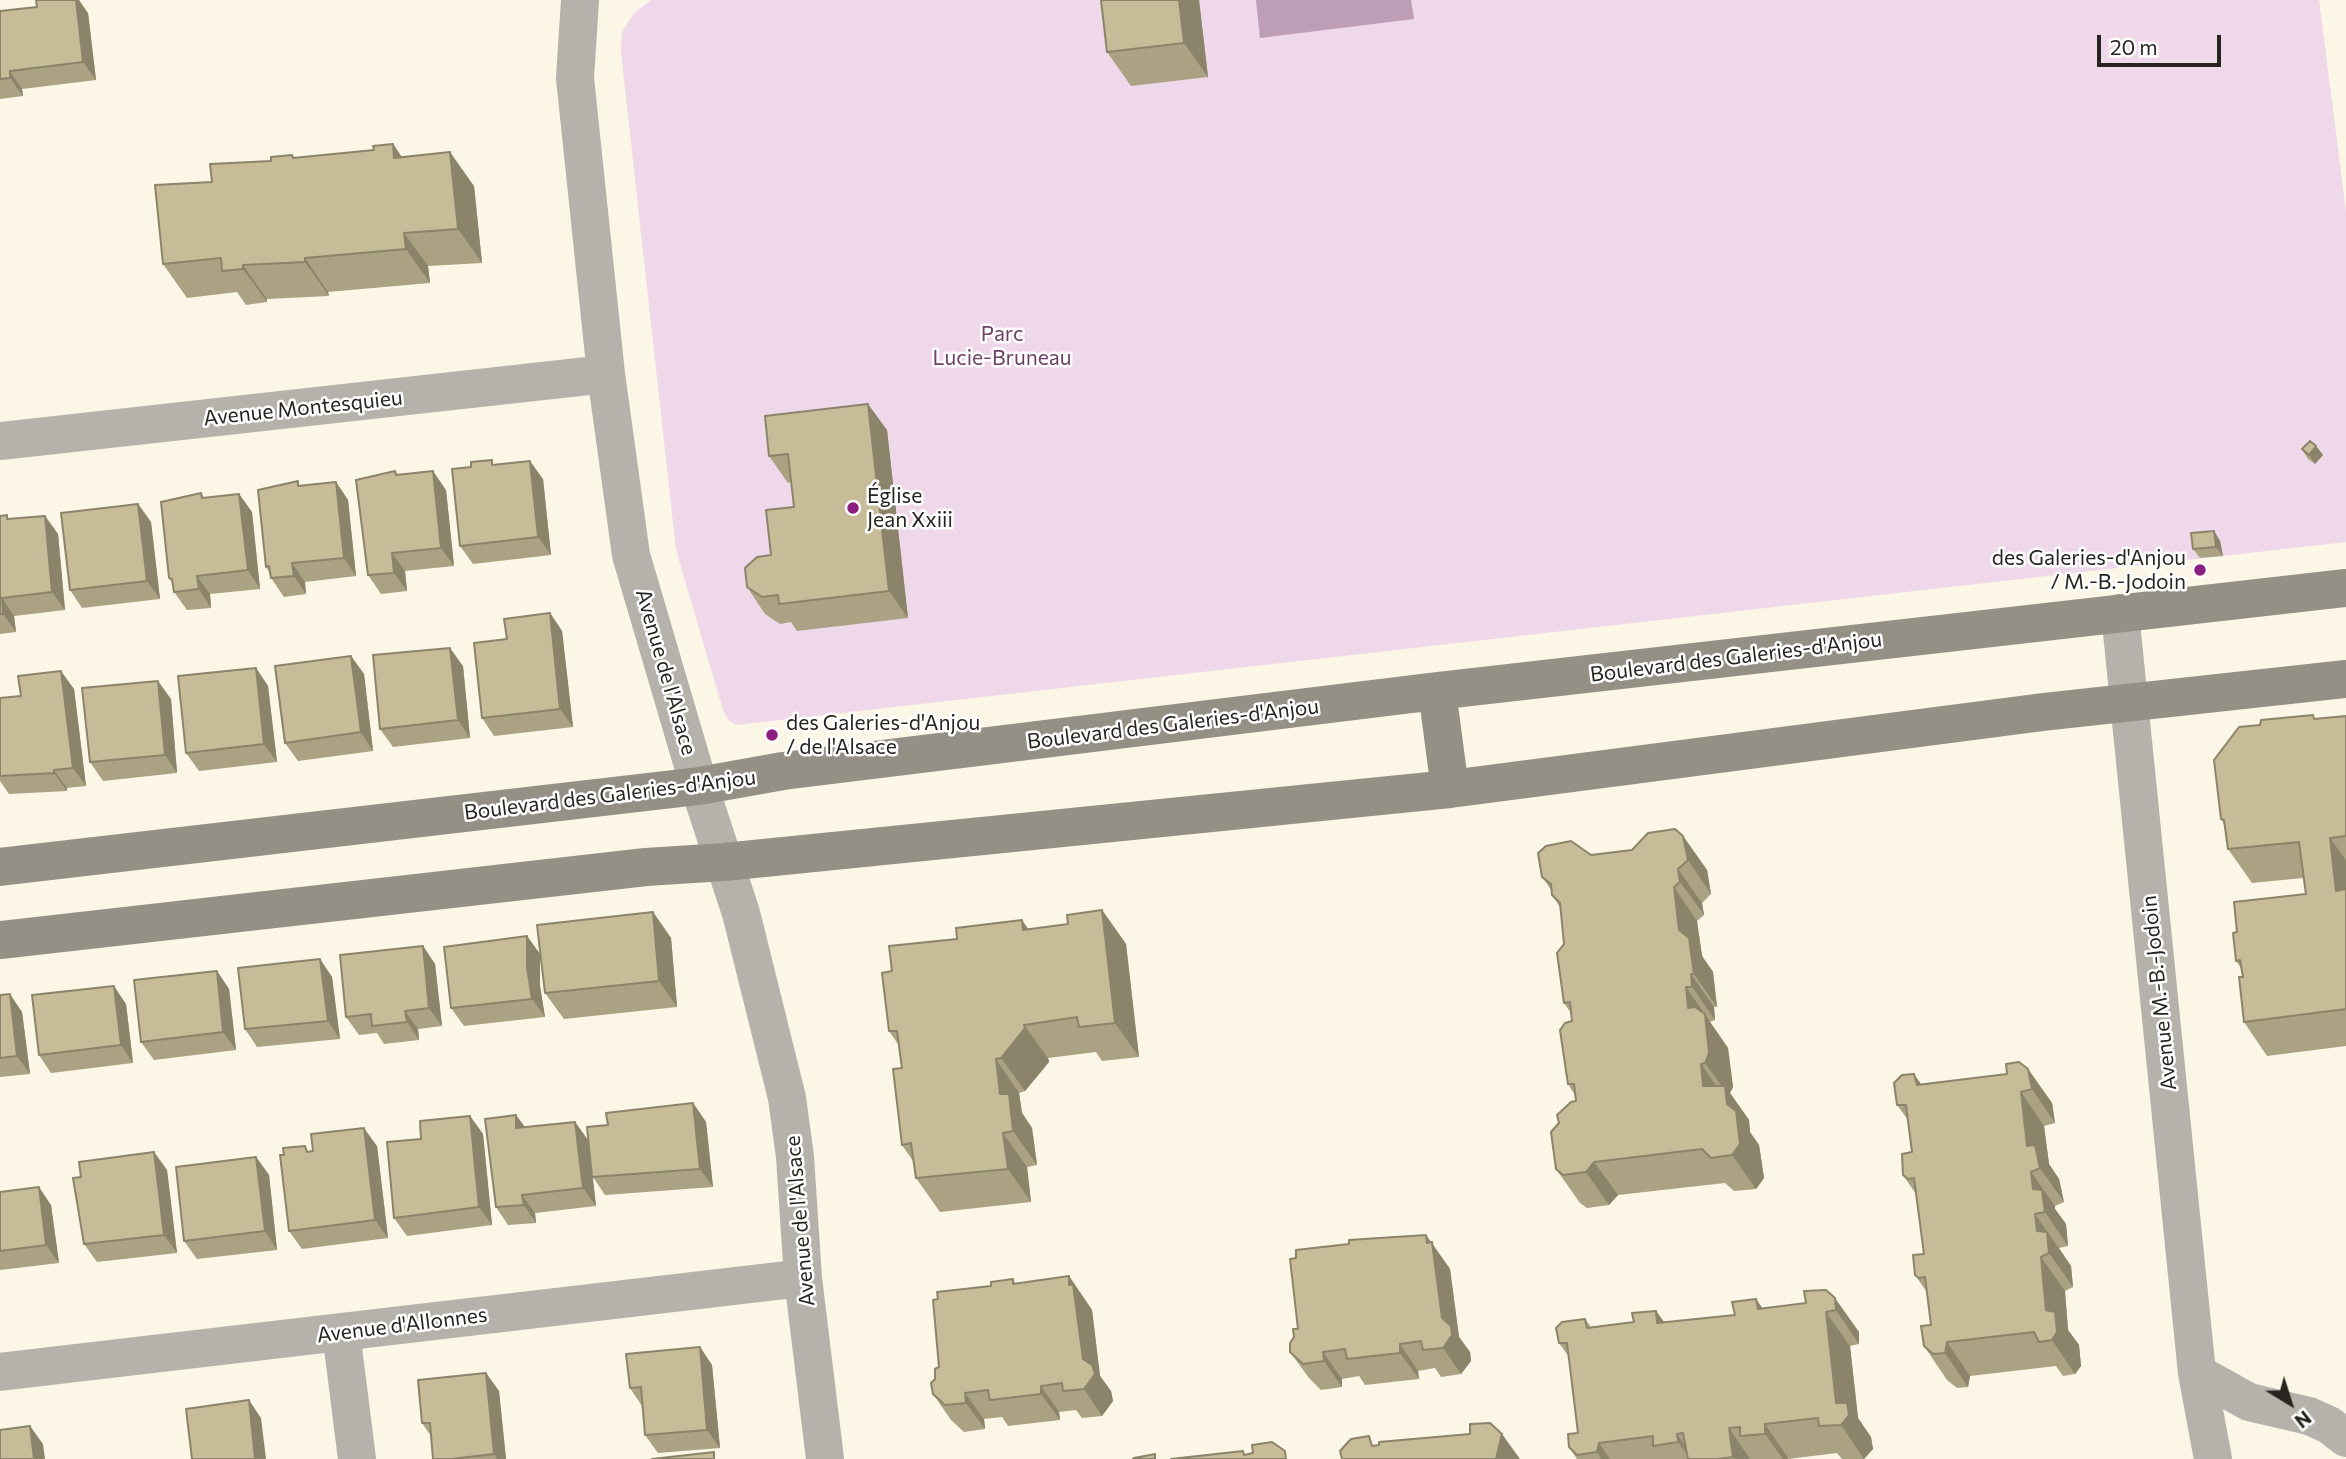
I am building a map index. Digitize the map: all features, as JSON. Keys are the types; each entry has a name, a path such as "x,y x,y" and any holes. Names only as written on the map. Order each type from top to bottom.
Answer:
{"street":[{"name":"Avenue de l'Alsace","path":"580,0 575,78 606,374 631,555 699,786 741,913 788,1098 803,1278 825,1459"},
{"name":"Avenue Montesquieu","path":"0,442 606,374"},
{"name":"Boulevard des Galeries-d'Anjou","path":"0,867 699,786 783,771 1437,691 2346,588"},
{"name":"Avenue M.-B.-Jodoin","path":"2120,613 2197,1373 2213,1459"},
{"path":"0,940 646,867 724,862 1450,789 2043,712 2130,705 2346,680"},
{"path":"1437,691 1450,789"},
{"name":"Avenue d'Allonnes","path":"0,1372 803,1278"},
{"path":"341,1332 357,1459"},
{"path":"2197,1373 2249,1402 2309,1416 2346,1438"}],"green space":[{"name":"Parc Lucie-Bruneau","path":"651,0 2319,0 2346,212 2346,542 736,725 728,720 723,710 676,550 621,52 622,32 634,13"}],"shaded area":[{"path":"1256,0 1411,0 1414,19 1260,38"}],"building":[{"path":"36,0 76,0 83,62 10,71 10,78 0,79 0,11 37,7"},
{"path":"1101,0 1179,0 1184,43 1107,52"},
{"path":"393,144 394,158 450,152 458,229 404,233 406,249 305,258 305,262 243,265 243,269 222,271 221,258 163,264 155,185 212,182 210,164 271,161 271,157 292,155 293,158 374,150 373,146"},
{"name":"Église Jean Xxiii","path":"868,404 889,591 779,604 778,595 762,597 747,587 745,568 757,557 771,555 766,510 794,507 788,454 769,456 765,416"},
{"path":"2310,441 2316,446 2309,455 2302,449"},
{"path":"492,460 492,465 530,461 538,537 460,546 452,469 471,467 471,462"},
{"path":"395,471 396,475 433,471 441,548 392,553 394,573 368,575 356,480"},
{"path":"298,481 298,486 336,482 344,558 292,563 294,576 271,578 269,566 266,567 258,490"},
{"path":"201,493 202,498 239,494 248,570 197,576 199,589 174,592 172,579 169,578 161,502"},
{"path":"138,504 147,581 70,590 61,513"},
{"path":"7,515 7,519 45,516 52,592 2,598 3,614 0,614 0,516"},
{"path":"2214,531 2216,547 2193,549 2191,533"},
{"path":"550,613 560,709 482,718 474,643 507,639 504,619"},
{"path":"450,648 458,720 380,729 373,655"},
{"path":"351,656 361,732 285,743 275,666"},
{"path":"256,668 264,744 186,753 178,676"},
{"path":"61,671 73,768 54,770 54,773 0,776 0,698 21,696 18,676"},
{"path":"158,681 165,755 90,762 82,688"},
{"path":"2313,715 2314,719 2346,716 2346,836 2330,838 2336,891 2346,889 2346,1009 2244,1022 2239,977 2243,977 2240,960 2236,961 2233,933 2237,932 2234,902 2306,894 2299,842 2228,849 2224,820 2221,819 2214,760 2239,727 2260,725 2261,720"},
{"path":"1675,829 1683,836 1688,860 1678,869 1680,882 1674,887 1679,930 1689,938 1694,974 1691,974 1692,987 1686,987 1688,1008 1695,1007 1705,1014 1709,1053 1705,1063 1701,1064 1703,1086 1725,1086 1727,1104 1736,1111 1740,1144 1732,1155 1711,1158 1702,1149 1594,1162 1586,1172 1563,1175 1556,1169 1551,1132 1559,1123 1557,1115 1571,1102 1576,1101 1574,1084 1568,1084 1560,1030 1565,1023 1572,1021 1570,1002 1564,1003 1557,953 1564,944 1560,903 1552,895 1551,884 1542,877 1538,853 1546,846 1571,841 1591,855 1632,850 1648,833"},
{"path":"1102,910 1115,1023 1079,1027 1077,1017 1024,1025 1025,1028 1001,1058 996,1059 1000,1094 1009,1094 1013,1131 1003,1133 1008,1169 916,1178 911,1143 902,1145 893,1069 902,1068 897,1031 889,1031 882,973 892,971 889,946 957,939 956,928 1022,920 1023,930 1068,924 1067,915"},
{"path":"653,912 659,981 545,993 537,925"},
{"path":"527,936 527,968 532,999 451,1008 444,947"},
{"path":"423,946 429,1008 405,1011 407,1022 372,1026 371,1014 346,1017 340,955"},
{"path":"320,959 328,1021 245,1029 238,968"},
{"path":"217,971 223,1032 141,1042 134,980"},
{"path":"114,986 121,1045 39,1055 32,995"},
{"path":"10,994 17,1056 0,1058 0,995"},
{"path":"2019,1062 2028,1069 2032,1089 2021,1092 2027,1146 2035,1145 2040,1168 2031,1172 2033,1189 2042,1190 2045,1212 2035,1214 2037,1231 2047,1232 2049,1253 2041,1257 2046,1310 2055,1312 2057,1332 2052,1340 2039,1342 2034,1332 1947,1342 1945,1353 1933,1354 1924,1346 1921,1326 1931,1325 1925,1277 1919,1278 1915,1275 1913,1255 1924,1254 1914,1178 1908,1179 1903,1175 1902,1154 1912,1152 1906,1105 1897,1105 1894,1083 1902,1075 1914,1074 1917,1085 2007,1074 2006,1064"},
{"path":"693,1103 700,1169 592,1177 587,1127 608,1125 606,1113"},
{"path":"516,1115 516,1128 575,1122 583,1188 522,1195 524,1205 496,1207 485,1119"},
{"path":"470,1116 479,1207 394,1218 387,1142 421,1139 420,1121"},
{"path":"364,1128 375,1220 289,1231 280,1155 284,1155 283,1148 305,1146 307,1152 313,1151 311,1134"},
{"path":"154,1152 164,1235 84,1244 73,1178 81,1177 79,1162"},
{"path":"256,1157 265,1231 184,1241 176,1167"},
{"path":"39,1187 46,1245 0,1251 0,1192"},
{"path":"1426,1235 1427,1243 1432,1242 1442,1318 1451,1326 1452,1335 1443,1348 1423,1350 1421,1341 1400,1344 1400,1353 1347,1359 1345,1349 1323,1352 1324,1361 1303,1364 1290,1352 1293,1329 1298,1329 1290,1259 1296,1258 1296,1250 1349,1244 1349,1240"},
{"path":"1069,1276 1069,1285 1073,1284 1083,1359 1092,1365 1095,1374 1084,1389 1063,1391 1062,1383 1041,1386 1041,1394 990,1400 988,1390 965,1393 966,1403 945,1405 933,1394 931,1383 935,1379 935,1369 939,1367 933,1300 938,1299 937,1292 991,1286 991,1282 1013,1279 1013,1284"},
{"path":"1826,1290 1835,1298 1836,1310 1826,1312 1836,1403 1847,1403 1849,1415 1841,1425 1819,1426 1818,1418 1765,1424 1765,1434 1740,1436 1740,1427 1729,1428 1733,1457 1718,1459 1688,1459 1683,1433 1677,1434 1678,1442 1653,1446 1653,1436 1599,1443 1597,1452 1577,1455 1569,1447 1568,1434 1578,1433 1567,1343 1559,1343 1556,1328 1562,1322 1585,1319 1587,1328 1634,1322 1632,1313 1656,1311 1657,1323 1735,1315 1732,1302 1756,1299 1758,1309 1806,1303 1804,1291"},
{"path":"700,1347 707,1430 645,1435 641,1387 630,1388 626,1354"},
{"path":"486,1373 494,1454 433,1459 430,1423 422,1423 418,1380"},
{"path":"249,1400 255,1459 192,1459 186,1409"},
{"path":"1490,1423 1502,1434 1496,1459 1342,1459 1340,1451 1351,1439 1369,1436 1372,1446 1379,1445 1379,1442 1470,1434 1470,1424"},
{"path":"30,1426 34,1459 0,1459 0,1430"},
{"path":"1272,1442 1285,1451 1286,1459 1171,1459 1243,1451 1244,1455 1253,1453 1252,1445"},
{"path":"714,1452 714,1459 652,1459"},
{"path":"1155,1454 1155,1459 1133,1459 1134,1458"}],"place":[{"name":"Église Jean Xxiii","path":"853,508"},
{"name":"des Galeries-d'Anjou / M.-B.-Jodoin","path":"2200,570"},
{"name":"des Galeries-d'Anjou / de l'Alsace","path":"772,735"}]}
